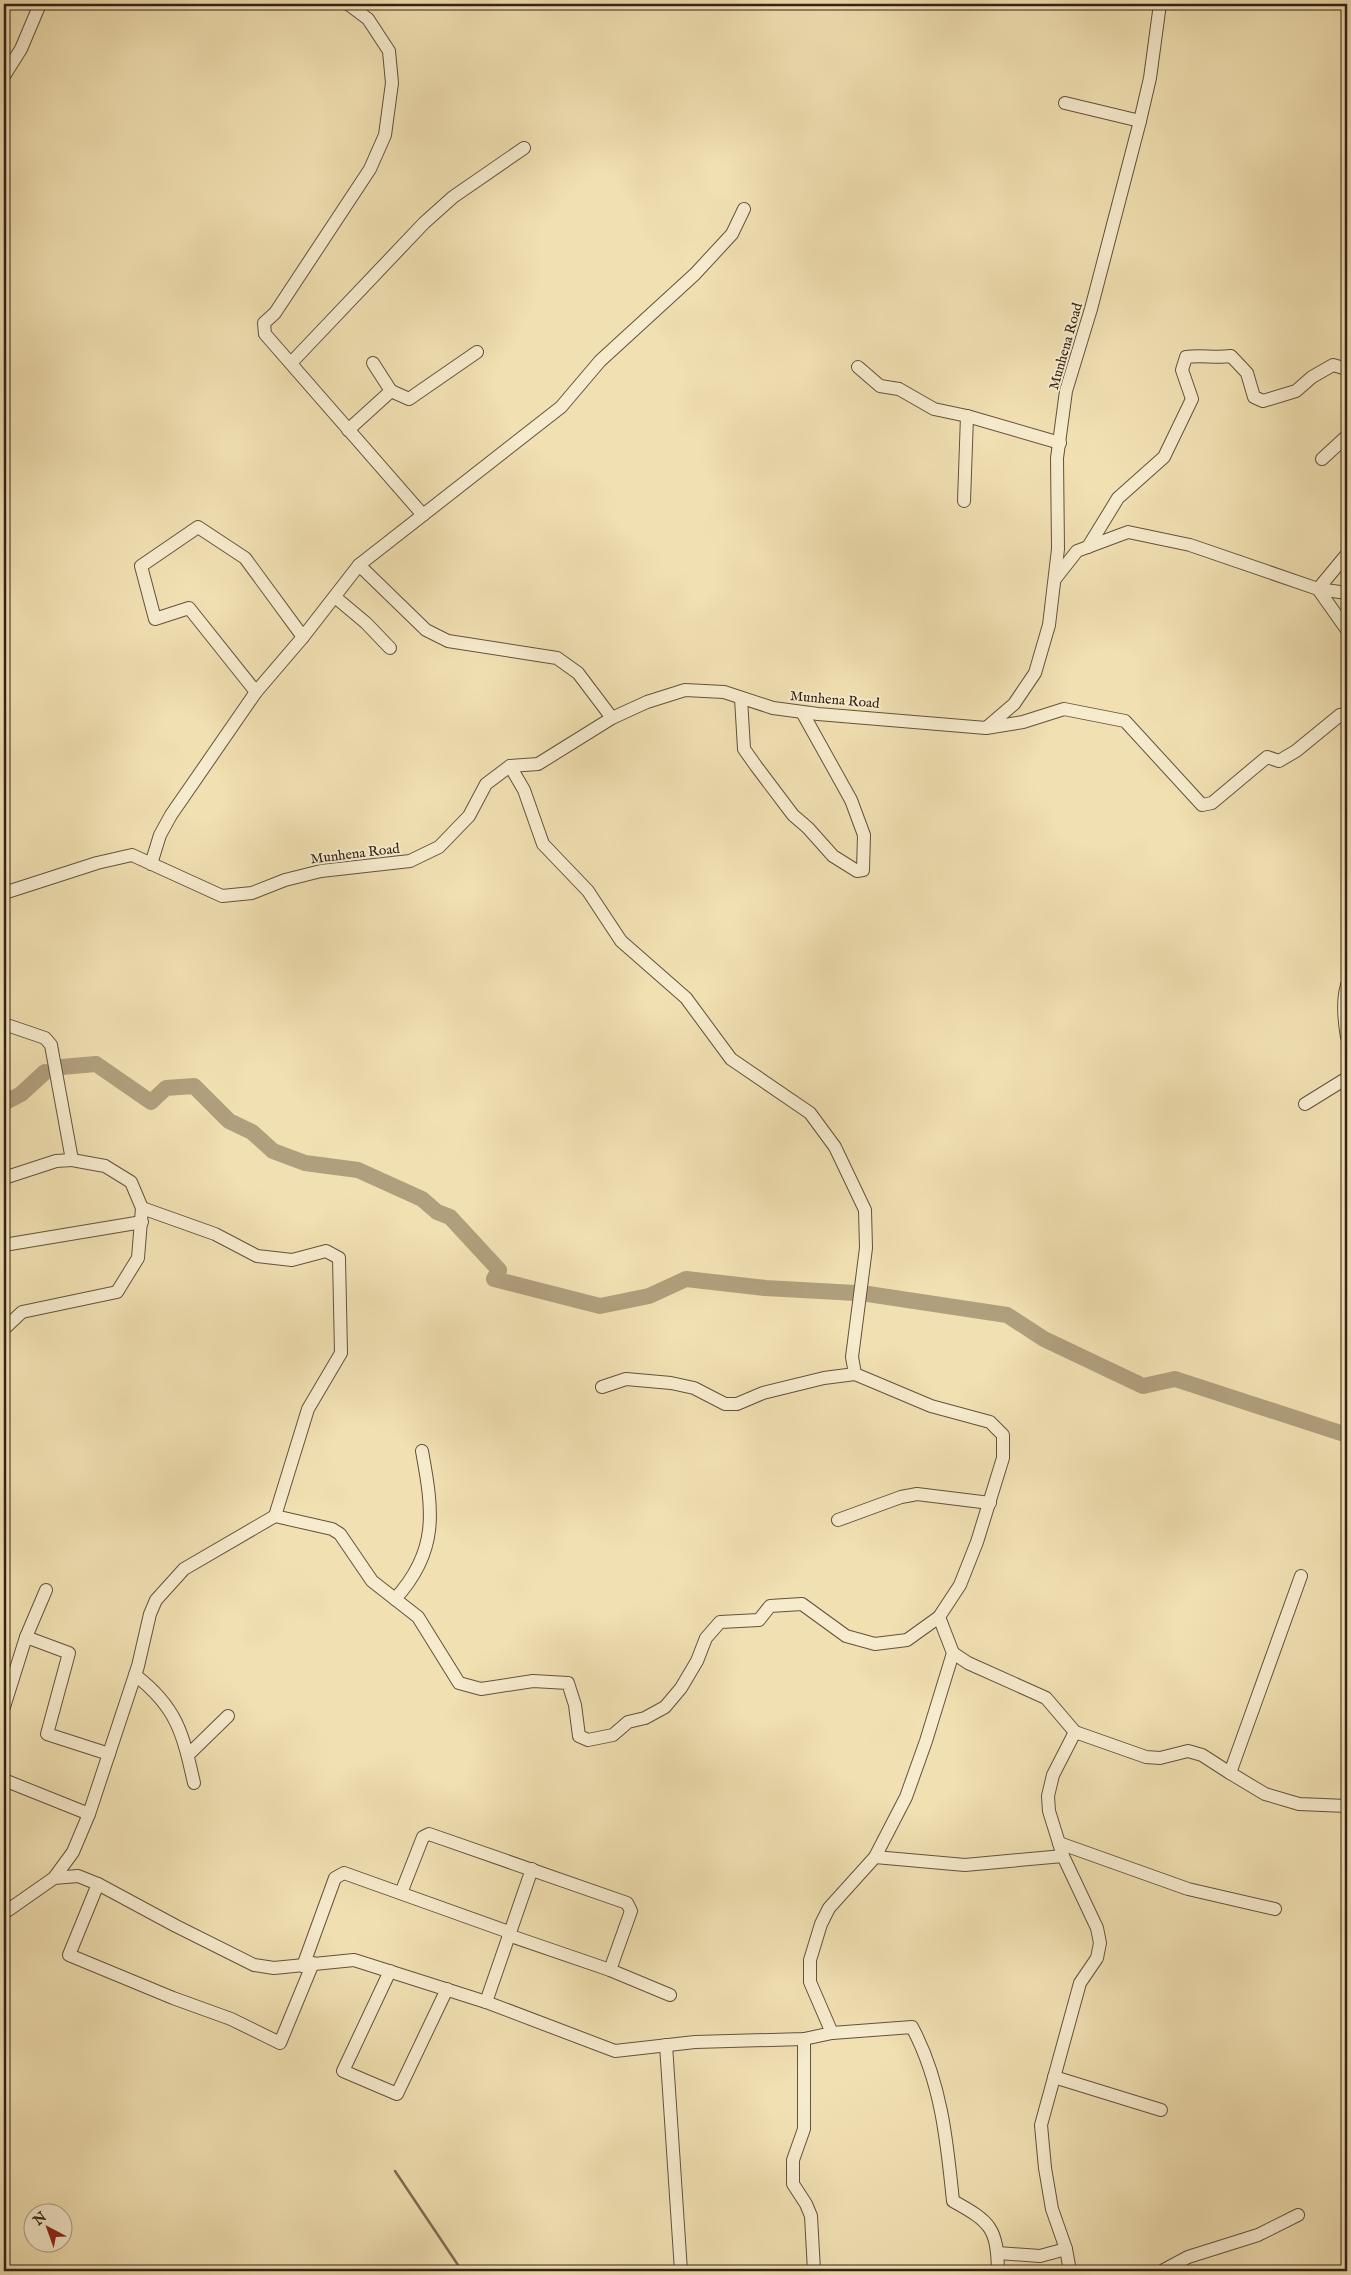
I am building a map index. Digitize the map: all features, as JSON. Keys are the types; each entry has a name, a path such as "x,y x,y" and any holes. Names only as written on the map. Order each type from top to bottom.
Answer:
{"street":[{"path":"4,76 20,49 40,4"},
{"path":"348,4 368,19 389,51 392,83 385,135 370,169 275,313 264,323 265,334 423,515"},
{"name":"Munhena Road","path":"4,893 97,863 132,855 222,896 252,893 285,880 321,871 410,861 439,847 469,816 486,784 510,766 538,764 612,718 647,702 686,690 724,692 773,708 802,712 986,728 1014,704 1034,672 1049,625 1058,549 1057,458 1066,391 1091,309 1140,120 1150,78 1160,4"},
{"path":"1065,103 1140,120"},
{"path":"291,363 424,223 453,197 524,148"},
{"path":"152,864 160,835 171,815 256,692 303,637 359,565 560,407 600,361 695,274 726,241 732,234 744,209"},
{"path":"373,362 391,391 409,399 477,352"},
{"path":"1088,547 1118,498 1164,457 1192,399 1182,370 1186,357 1212,358 1231,356 1247,373 1254,397 1263,401 1296,391 1312,377 1333,365 1347,369"},
{"path":"858,366 880,386 899,389 934,409 967,416 1060,443"},
{"path":"348,430 391,391"},
{"path":"964,501 967,416"},
{"path":"1322,459 1347,436"},
{"path":"256,692 189,608 155,619 141,566 198,527 246,558 303,637"},
{"path":"1055,579 1078,551 1128,532 1190,545 1318,590 1347,593"},
{"path":"1318,590 1347,554"},
{"path":"359,565 426,630 448,641 557,658 578,673 612,718"},
{"path":"1318,590 1347,630"},
{"path":"335,597 366,623 390,648"},
{"path":"741,698 744,749 756,766 793,815 808,828 833,856 857,870 863,870 864,835 851,800 802,712"},
{"path":"986,728 1023,722 1064,709 1125,721 1202,805 1212,803 1267,757 1279,762 1296,751 1340,714 1347,714"},
{"path":"510,766 524,790 543,844 588,891 621,941 686,998 731,1059 810,1113 835,1147 865,1210 866,1248 852,1357 854,1374"},
{"path":"1347,985 1344,1022 1347,1037"},
{"path":"4,1024 45,1038 52,1045 72,1160"},
{"path":"1305,1104 1347,1078"},
{"path":"4,1178 56,1161 72,1160 106,1166 131,1182 142,1208 138,1258 117,1292 22,1312 4,1329"},
{"path":"4,1913 54,1878 73,1852 89,1814 109,1754 135,1674 150,1614 156,1600 184,1569 274,1516 308,1409 342,1353 339,1258 326,1251 292,1260 257,1256 215,1234 142,1208"},
{"path":"4,1245 142,1222"},
{"path":"274,1516 332,1529 340,1534 372,1581 418,1617 459,1683 481,1689 533,1681 568,1683 575,1705 579,1736 588,1740 613,1735 628,1722 645,1718 665,1707 681,1688 697,1661 706,1638 720,1622 759,1620 770,1606 802,1604 846,1636 875,1644 907,1640 939,1617 960,1585 990,1503 1003,1458 1003,1435 990,1422 931,1406 854,1374 824,1378 763,1393 737,1404 725,1404 694,1388 671,1383 626,1379 602,1387"},
{"path":"395,1599 411,1582 420,1565 430,1529 431,1500 422,1451"},
{"path":"838,1520 901,1497 917,1494 990,1503"},
{"path":"1230,1774 1301,1576"},
{"path":"4,1707 26,1636 46,1590"},
{"path":"939,1617 953,1653 968,1663 1046,1698 1075,1732 1146,1757 1160,1758 1188,1751 1202,1755 1265,1794 1299,1804 1347,1806"},
{"path":"26,1636 70,1653 47,1734 109,1754"},
{"path":"832,2033 810,1982 810,1960 821,1924 829,1908 876,1858 906,1797 926,1741 953,1653"},
{"path":"135,1674 152,1687 172,1713 184,1736 194,1784"},
{"path":"188,1755 228,1716"},
{"path":"1070,2271 1066,2249 1052,2209 1044,2168 1041,2125 1080,1983 1097,1958 1100,1943 1097,1928 1061,1849 1050,1811 1048,1796 1053,1776 1075,1732"},
{"path":"4,1780 89,1814"},
{"path":"401,1894 423,1837 430,1834 627,1903 631,1911 610,1970"},
{"path":"876,1858 965,1865 1061,1849 1188,1889 1275,1909"},
{"path":"486,2002 532,1869"},
{"path":"98,1884 69,1955 172,1998 231,2019 280,2042 308,1964 335,1878 344,1873 610,1970 670,1995"},
{"path":"54,1878 78,1876 98,1884 254,1965 274,1968 354,1960 486,2002 615,2050 666,2045 804,2039 832,2033 912,2027 924,2051 942,2113 954,2201 978,2214 990,2226 997,2241 998,2271"},
{"path":"390,1971 343,2071 396,2094 447,1989"},
{"path":"804,2039 804,2129 793,2160 793,2184 806,2204 811,2216 814,2271"},
{"path":"666,2045 681,2271"},
{"path":"1054,2077 1161,2110"},
{"path":"1162,2271 1188,2257 1258,2235 1298,2215"},
{"path":"998,2253 1040,2256 1066,2249"}],"waterway":[{"path":"62,1067 96,1064 151,1102 166,1088 194,1086 229,1121 252,1132 273,1151 305,1163 358,1170 422,1199 437,1212 450,1217 499,1270 494,1279 600,1306 649,1296 686,1279 765,1288 856,1293"},
{"path":"4,1103 21,1094 45,1072"},
{"path":"868,1294 1007,1315 1044,1339 1143,1386 1175,1379 1347,1435"},
{"path":"395,2171 462,2271"}]}
